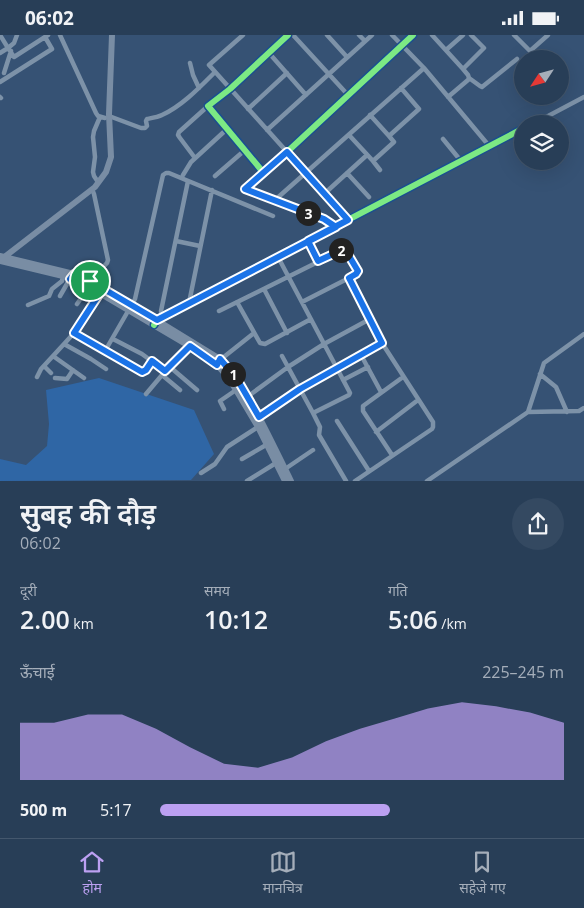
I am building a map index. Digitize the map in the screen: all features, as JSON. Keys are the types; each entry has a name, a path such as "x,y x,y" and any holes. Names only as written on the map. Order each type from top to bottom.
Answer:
{"main road":[{"path":"1,259 92,189 106,172 108,156 105,117 107,35"},
{"path":"105,117 112,35"},
{"path":"1,259 69,276 90,284 131,308"},
{"path":"1,259 69,276"},
{"path":"90,284 100,293 158,321 231,371 259,417 291,481"},
{"path":"158,321 190,346 218,362 258,427 285,481"}],"street":[{"path":"0,35 14,57 47,36 52,49 0,81"},
{"path":"4,73 9,50 17,35"},
{"path":"60,35 96,113 143,129 146,127 147,119 166,113 199,88 215,72"},
{"path":"242,35 209,65 348,220"},
{"path":"195,158 178,135 179,132 230,89 288,35"},
{"path":"293,35 348,95"},
{"path":"327,35 347,57"},
{"path":"359,35 365,41"},
{"path":"267,130 372,35"},
{"path":"392,35 424,68 490,147"},
{"path":"336,227 324,219 245,189 414,35"},
{"path":"446,50 463,35"},
{"path":"463,69 484,48 471,35"},
{"path":"514,35 529,50"},
{"path":"531,50 548,35"},
{"path":"435,36 469,78 480,87 514,61"},
{"path":"0,53 9,50"},
{"path":"269,53 306,95"},
{"path":"190,63 199,88"},
{"path":"275,200 424,68"},
{"path":"248,109 287,73"},
{"path":"448,97 469,78"},
{"path":"389,136 419,109 401,88"},
{"path":"550,115 584,97"},
{"path":"208,106 263,172"},
{"path":"370,115 394,142 373,161"},
{"path":"98,182 93,174 95,157 93,137 94,131 105,117"},
{"path":"183,175 195,158 227,129"},
{"path":"158,321 514,134"},
{"path":"349,135 380,169"},
{"path":"443,139 461,161"},
{"path":"215,176 245,150"},
{"path":"324,194 367,155"},
{"path":"105,351 135,299 163,175 169,173 273,216"},
{"path":"347,173 369,197"},
{"path":"158,321 188,181"},
{"path":"77,305 108,260 92,189"},
{"path":"189,303 212,190"},
{"path":"176,241 200,246"},
{"path":"308,241 318,261"},
{"path":"219,311 344,249 358,271 356,274 302,302"},
{"path":"278,257 350,393 313,413"},
{"path":"60,295 69,276"},
{"path":"28,305 49,297 52,289 69,276"},
{"path":"349,278 382,343 432,422 433,427 355,481"},
{"path":"264,289 287,333"},
{"path":"37,377 40,369 74,333 100,293"},
{"path":"237,303 262,345 311,319"},
{"path":"247,397 324,343 370,319"},
{"path":"74,333 142,372 146,370 152,361"},
{"path":"218,362 254,333"},
{"path":"528,413 544,363 584,334"},
{"path":"113,339 152,361 180,390"},
{"path":"259,417 300,389 382,343"},
{"path":"64,344 106,369"},
{"path":"146,393 190,346"},
{"path":"361,355 381,392"},
{"path":"53,356 84,378"},
{"path":"282,356 320,427 319,435 346,481"},
{"path":"44,366 51,373"},
{"path":"170,367 197,390"},
{"path":"343,380 368,367"},
{"path":"55,378 67,379 73,370"},
{"path":"540,375 556,387 568,411"},
{"path":"392,455 363,411 363,406 404,377"},
{"path":"224,409 220,401 236,390"},
{"path":"376,432 418,401"},
{"path":"427,481 528,413 579,411 584,408"},
{"path":"337,421 369,471"},
{"path":"202,473 216,464 227,447 258,427"},
{"path":"242,459 266,445"},
{"path":"285,469 313,450"},
{"path":"247,481 276,463"}],"shaded area":[{"path":"99,378 194,410 214,454 191,480 0,481 0,459 26,465 47,446 49,424 46,390"}],"cycle path":[{"path":"288,35 230,89 208,106 263,172 413,35"},
{"path":"154,325 162,317 514,133"}],"route":[{"path":"90,281 74,274 70,279 100,293 74,333 142,372 146,370 152,361 165,371 190,346 217,365 220,359 237,379 259,417 300,389 382,343 349,278 358,273 358,271 346,251 344,249 318,261 308,241 348,220 287,152 245,189 324,219 336,227 157,320 90,281"}]}
